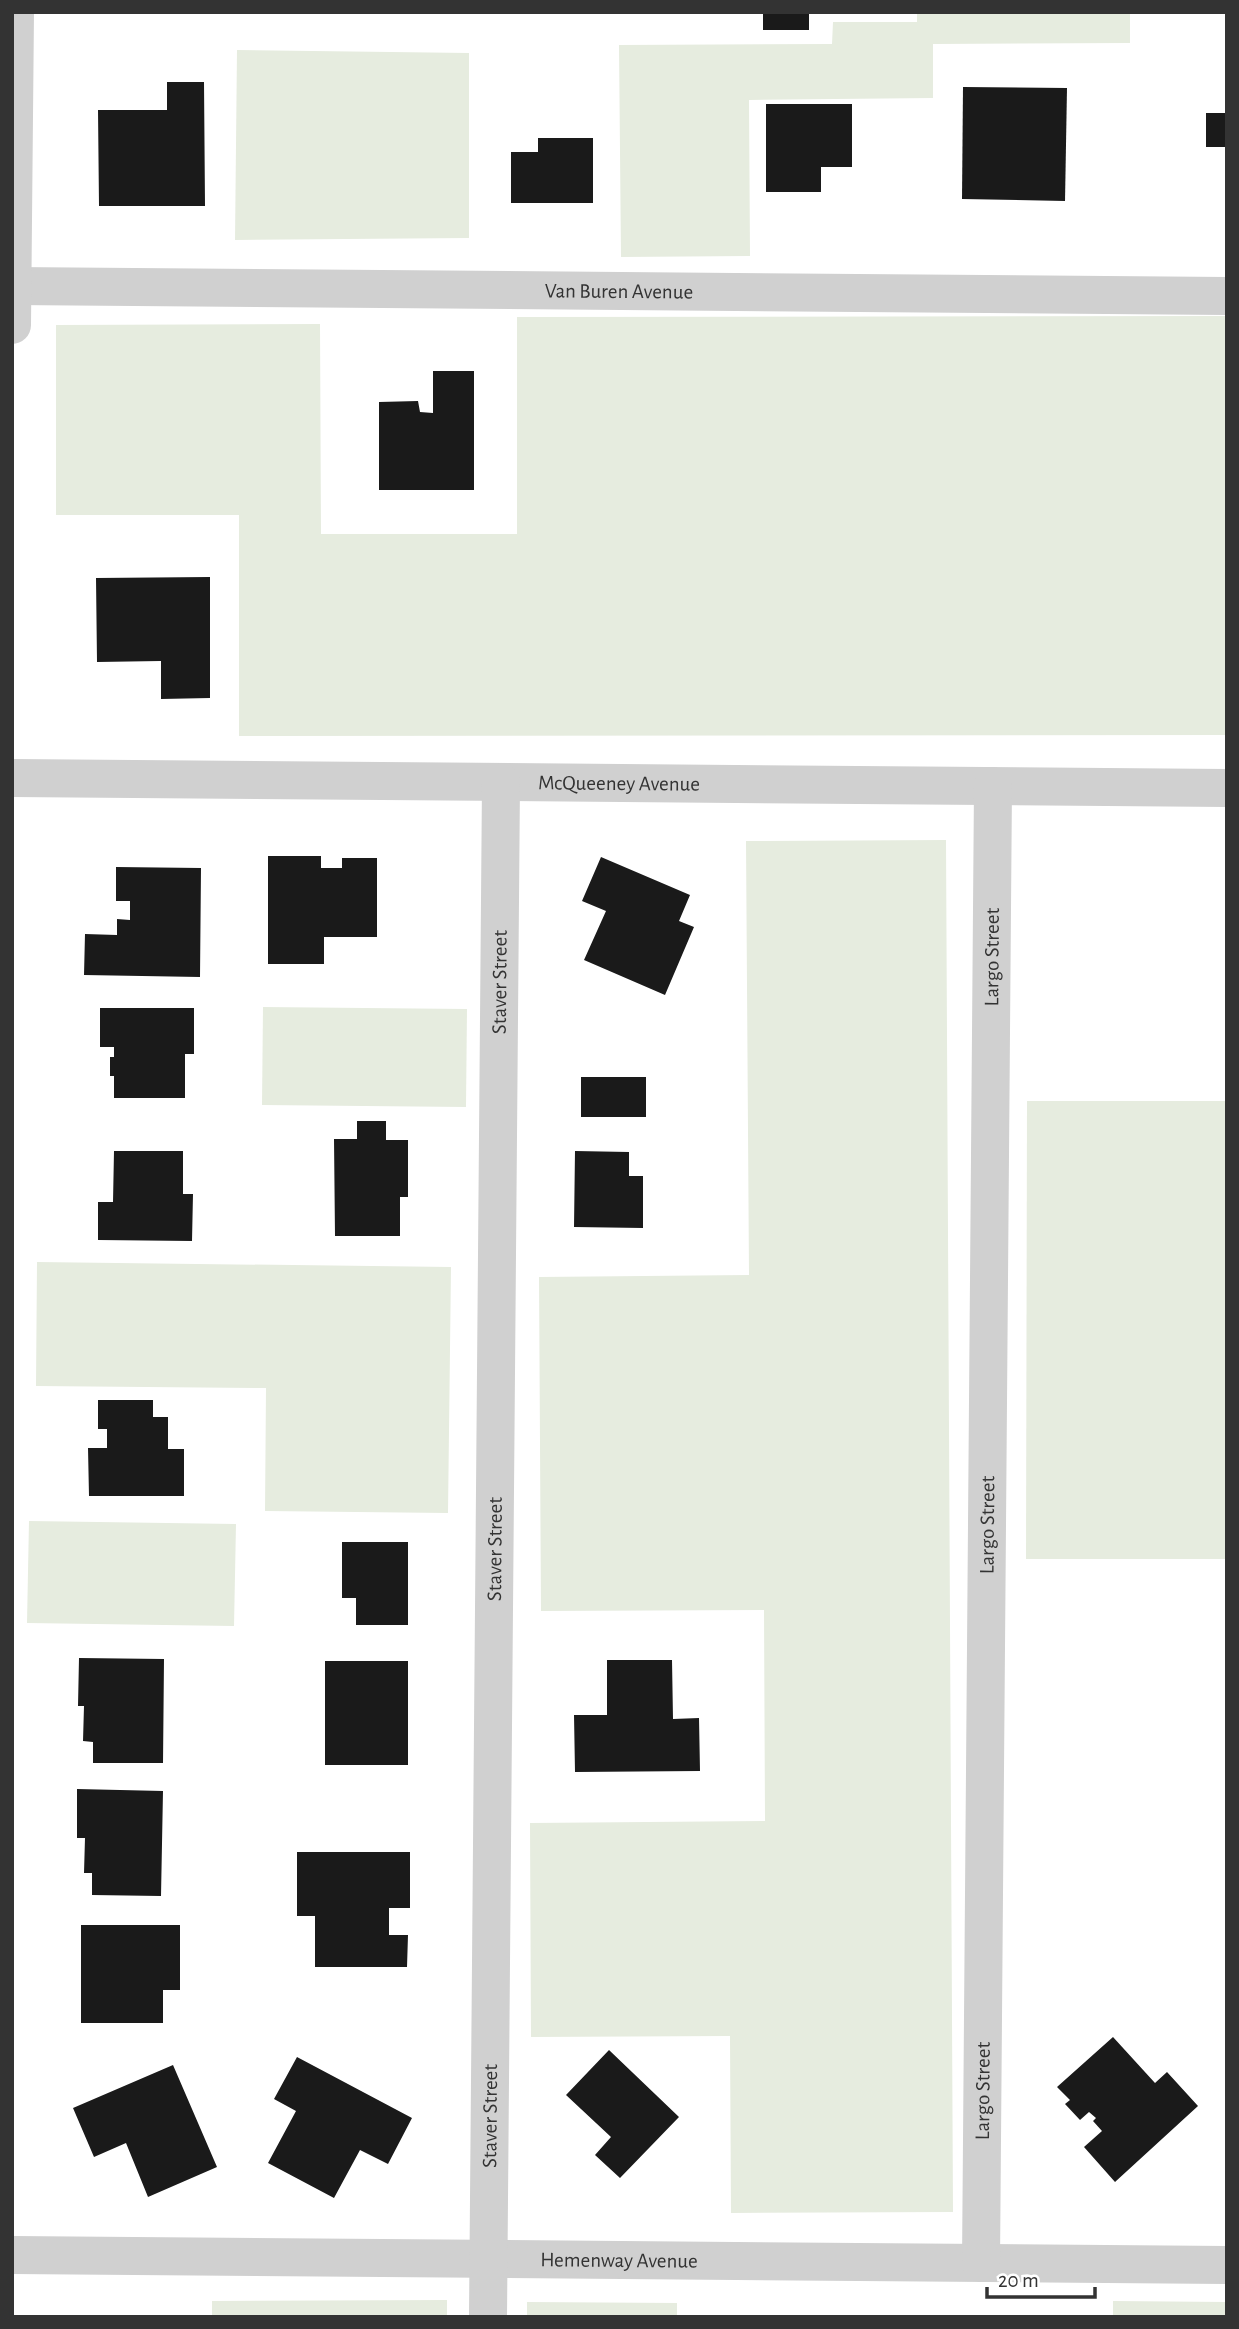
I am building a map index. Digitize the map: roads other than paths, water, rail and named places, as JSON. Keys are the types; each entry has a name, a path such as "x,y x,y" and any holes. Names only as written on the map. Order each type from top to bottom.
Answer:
{"street":[{"path":"12,325 15,12"},
{"name":"Van Buren Avenue","path":"12,286 1227,296"},
{"name":"McQueeney Avenue","path":"12,778 1227,788"},
{"name":"Staver Street","path":"488,2317 501,782"},
{"name":"Largo Street","path":"981,2263 993,786"},
{"name":"Hemenway Avenue","path":"12,2255 1227,2265"}]}
